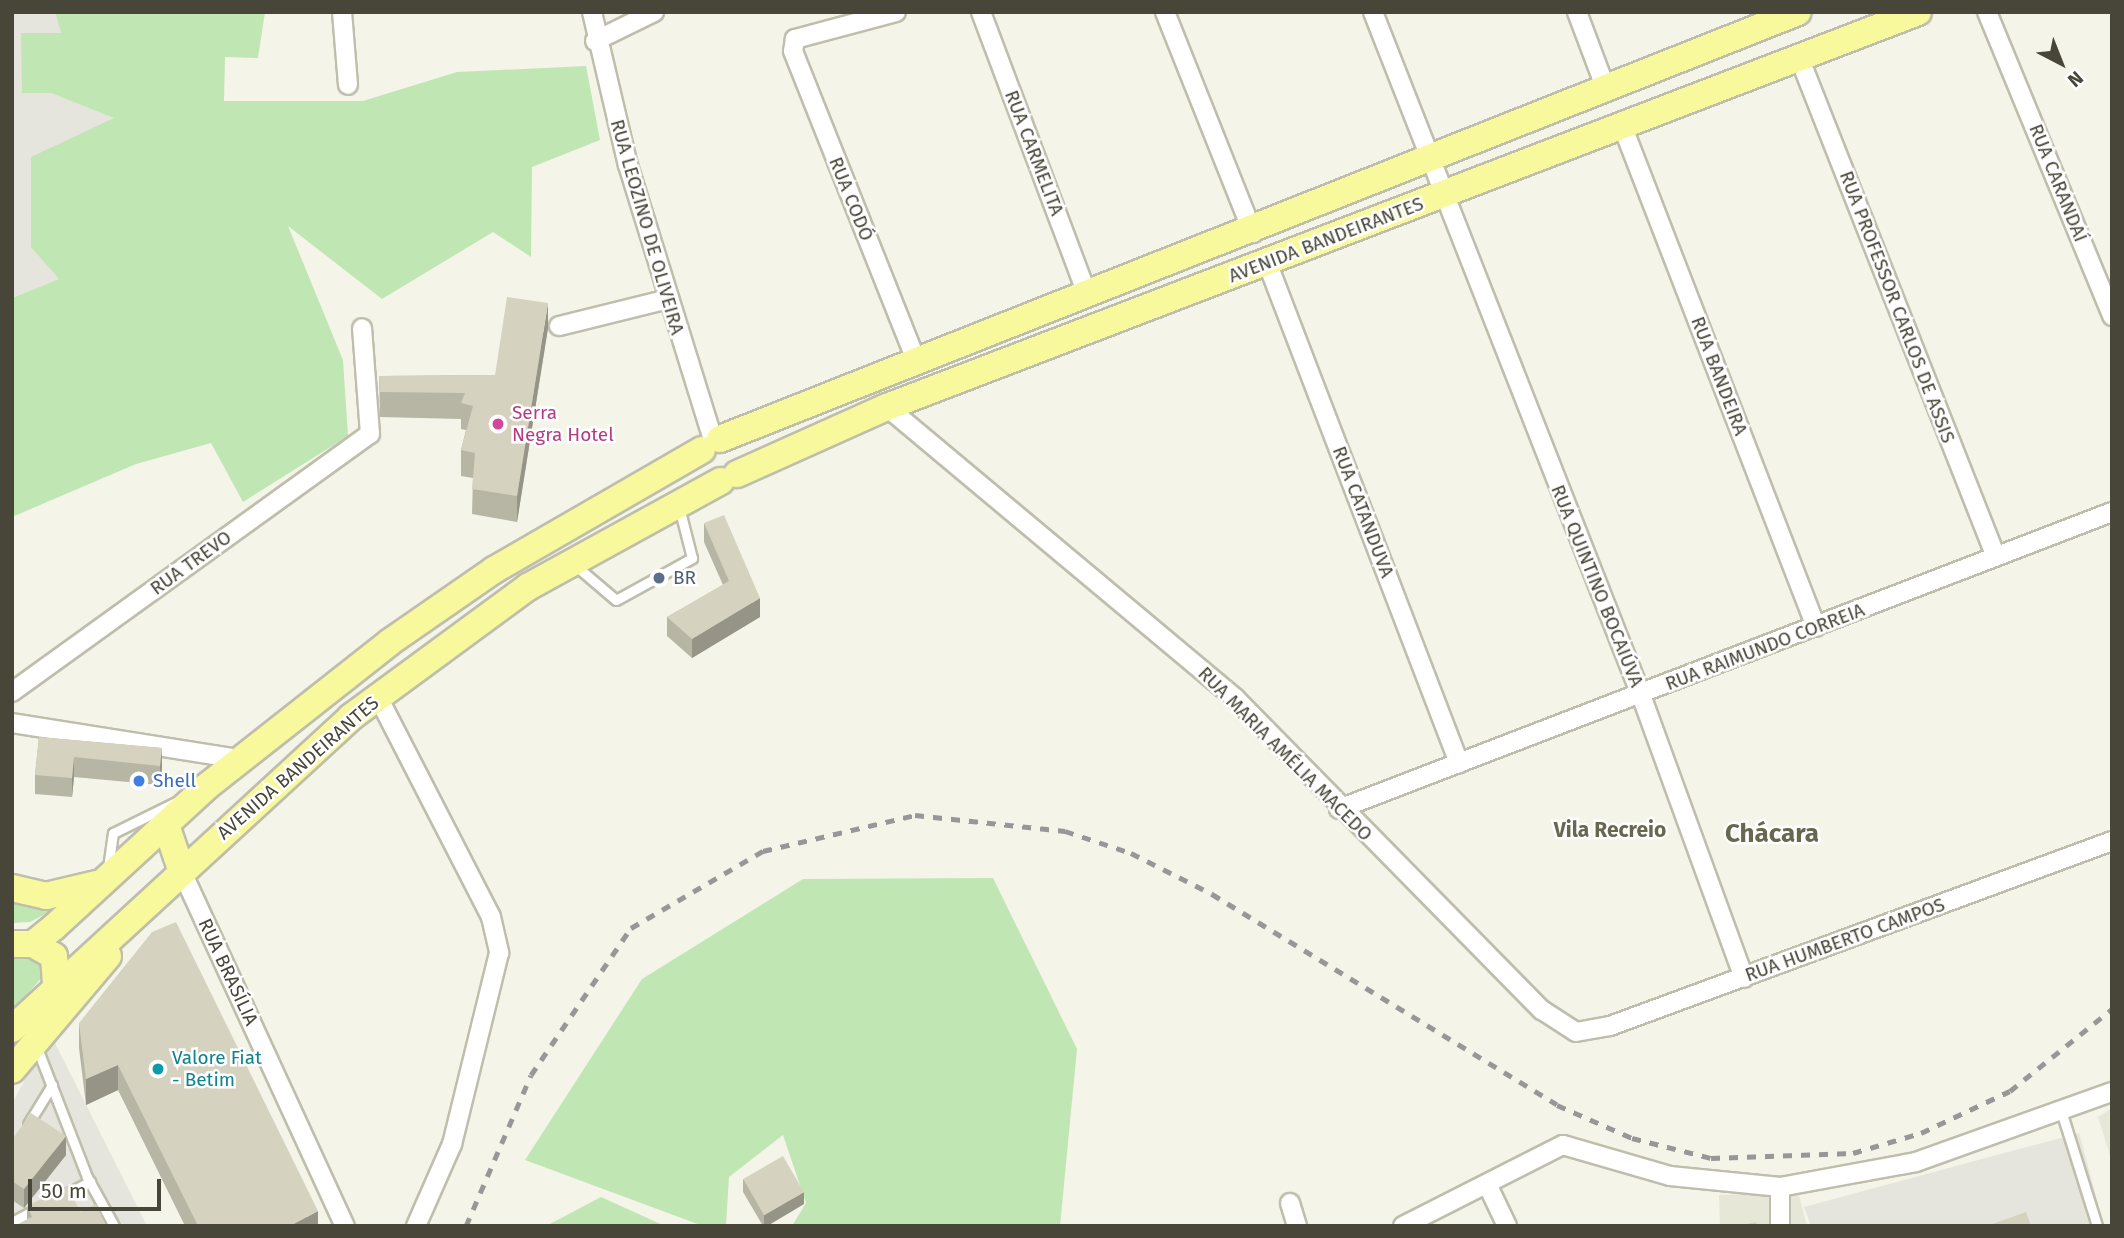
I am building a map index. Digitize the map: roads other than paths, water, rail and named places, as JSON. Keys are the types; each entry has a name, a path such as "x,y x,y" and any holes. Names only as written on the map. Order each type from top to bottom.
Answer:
{"main road":[{"name":"AVENIDA BANDEIRANTES","path":"23,1035 57,983 378,697 572,562 729,477 887,407 1443,197 1622,125 1918,12"},
{"name":"AVENIDA BANDEIRANTES","path":"23,944 107,879 240,759 494,570 712,443 915,358 1252,233 1607,92 1791,13"},
{"path":"712,443 739,447 729,477 703,471 712,443"},
{"path":"12,1070 23,1035 182,872 166,825"},
{"path":"12,888 67,894 107,879"},
{"path":"23,944 54,956 57,983"}],"street":[{"path":"342,12 348,85"},
{"name":"RUA LEOZINO DE OLIVEIRA","path":"592,12 594,41 712,443"},
{"path":"594,41 654,12"},
{"name":"RUA CODÓ","path":"896,12 795,39 793,51 915,358"},
{"name":"RUA CARMELITA","path":"981,12 1087,294"},
{"path":"1165,12 1252,233"},
{"path":"1373,12 1429,161"},
{"path":"1577,12 1607,92"},
{"name":"RUA CARANDAÍ","path":"1987,12 2112,316"},
{"name":"RUA PROFESSOR CARLOS DE ASSIS","path":"1799,57 1996,557"},
{"name":"RUA BANDEIRA","path":"1622,125 1816,627"},
{"name":"RUA QUINTINO BOCAIÚVA","path":"1429,161 1641,695 1744,978"},
{"name":"RUA CATANDUVA","path":"1267,262 1459,763"},
{"path":"559,326 668,299"},
{"name":"RUA TREVO","path":"12,692 370,434 362,328"},
{"name":"RUA MARIA AMÉLIA MACEDO","path":"887,407 1235,698 1339,809 1542,1010 1576,1032"},
{"name":"RUA RAIMUNDO CORREIA","path":"1339,809 2112,512"},
{"path":"378,697 491,917 499,953 452,1144 416,1226"},
{"path":"12,723 240,759"},
{"name":"RUA HUMBERTO CAMPOS","path":"1576,1032 1611,1026 2112,841"},
{"name":"RUA BRASÍLIA","path":"182,872 345,1226"},
{"path":"12,1083 23,1035"},
{"path":"1403,1226 1563,1144 1670,1176 1780,1187 1916,1162 2062,1114 2112,1092"},
{"path":"1487,1184 1507,1226"},
{"path":"1780,1187 1780,1226"},
{"path":"1290,1203 1297,1226"}],"lane":[{"path":"572,562 617,600 692,558 678,505"},
{"path":"107,879 113,833 206,787"},
{"path":"23,1035 52,1085 90,1182 114,1226"},
{"path":"19,1139 52,1085"},
{"path":"2062,1114 2097,1226"},
{"path":"12,1222 90,1182"}],"railway":[{"path":"466,1226 531,1075 631,928 763,851 915,815 1065,831 1131,853 1212,894 1557,1105 1632,1138 1711,1158 1853,1153 1921,1133 2010,1091 2112,1009"}],"place":[{"name":"Serra Negra Hotel","path":"498,424"},
{"name":"BR","path":"659,578"},
{"name":"Shell","path":"139,781"},
{"name":"Valore Fiat - Betim","path":"158,1069"}],"district":[{"name":"Vila Recreio","path":"1610,830"},
{"name":"Chácara","path":"1772,834"}]}
